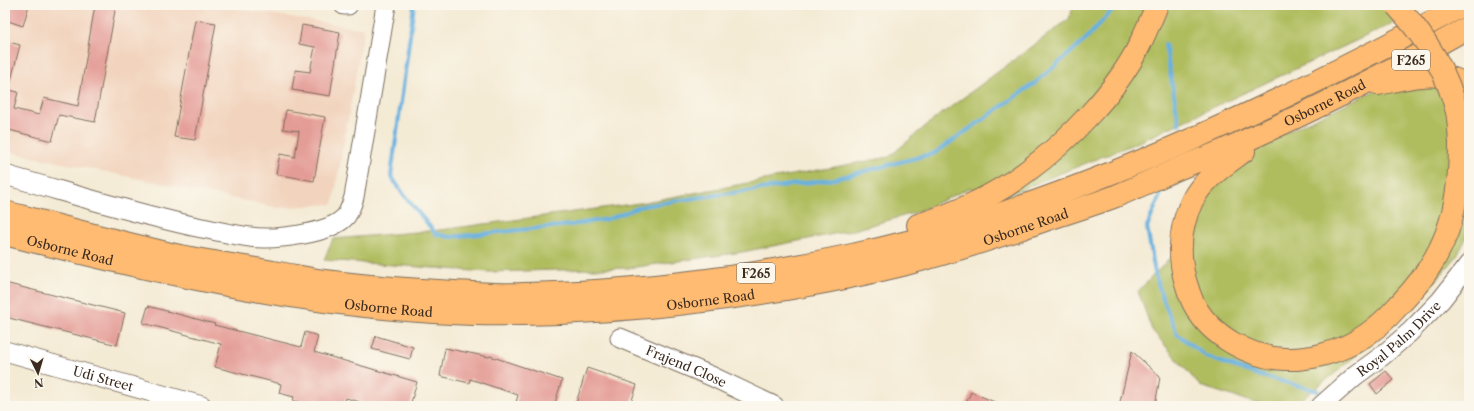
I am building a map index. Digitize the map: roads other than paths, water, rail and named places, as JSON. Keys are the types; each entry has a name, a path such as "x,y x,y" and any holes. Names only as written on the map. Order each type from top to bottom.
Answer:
{"main road":[{"path":"858,254 895,232 960,210 996,192 1026,173 1053,151 1102,100 1123,73 1140,45 1157,5"},
{"path":"1282,123 1221,168 1205,183 1192,200 1180,243 1181,264 1187,288 1195,306 1208,324 1224,338 1246,350 1268,357 1285,359 1312,357 1334,350 1355,342 1375,327 1395,310 1413,291 1429,269 1442,246 1452,220 1458,192 1460,166 1460,143 1457,114 1449,86 1439,64 1424,38 1396,5"},
{"path":"1464,5 1469,7"},
{"name":"Osborne Road","path":"5,212 176,255 223,264 333,282 435,291 520,294 567,293 667,285 796,267 858,254 959,228 1040,200 1148,158 1198,137 1304,88 1464,5"},
{"name":"Osborne Road","path":"5,234 113,261 200,280 288,296 336,303 434,312 546,314 611,310 727,298 787,289 898,266 954,250 1116,196 1220,152 1282,123 1351,90 1469,28"},
{"path":"1351,90 1413,77 1431,75 1447,76 1462,82 1469,87"}],"street":[{"path":"5,175 167,220 249,237 269,238 290,236 317,231 333,224 345,217 351,208 354,196 386,5"},
{"name":"Royal Palm Drive","path":"1321,406 1356,375 1382,356 1410,332 1441,300 1469,264"},
{"name":"Frajend Close","path":"620,338 711,376 774,406"},
{"name":"Udi Street","path":"5,352 202,406"}],"waterway":[{"path":"414,5 391,176 404,195 436,234 450,237 571,225 608,219 643,206 834,179 935,153 1035,83 1083,42 1117,5"},
{"path":"1165,44 1179,124"},
{"path":"1165,183 1147,227 1155,273 1162,297 1177,334 1207,357 1258,375 1318,391"}]}
